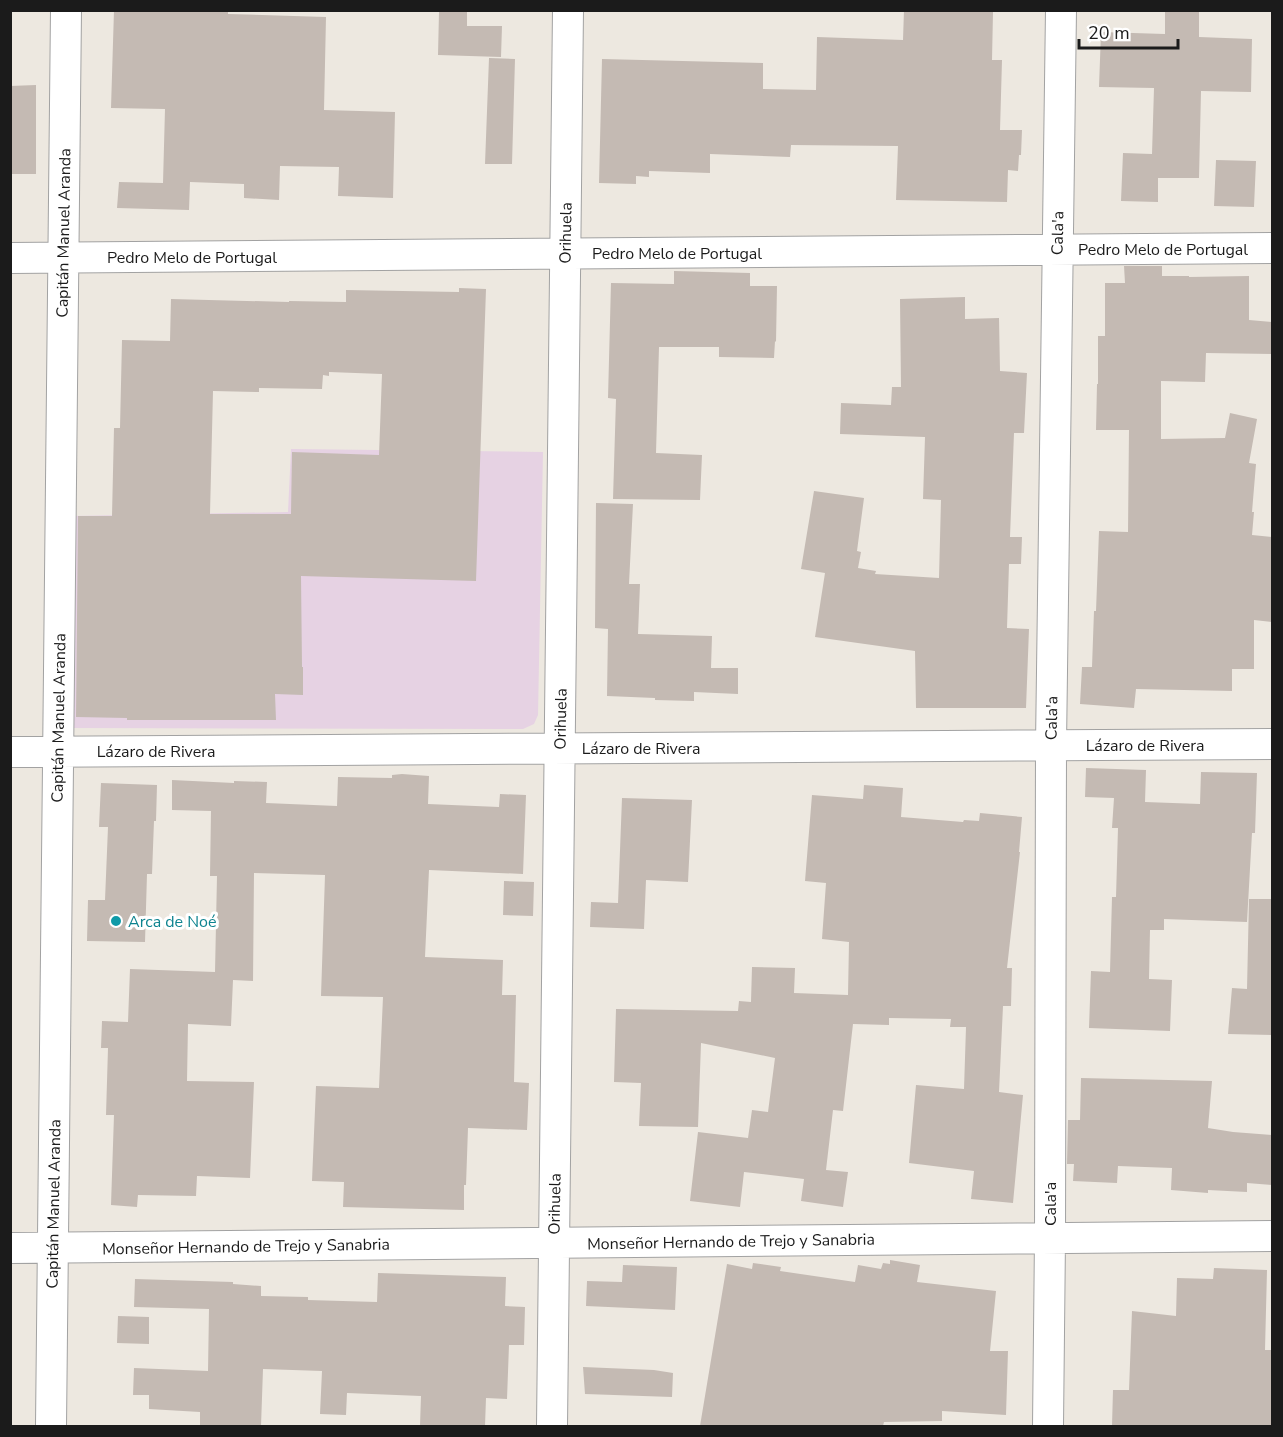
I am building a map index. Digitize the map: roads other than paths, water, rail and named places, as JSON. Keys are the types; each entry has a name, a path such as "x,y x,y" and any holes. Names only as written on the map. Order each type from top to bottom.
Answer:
{"street":[{"name":"Capitán Manuel Aranda","path":"51,1426 66,10"},
{"name":"Orihuela","path":"552,1426 568,10"},
{"name":"Cala'a","path":"1047,1426 1050,1238 1051,746 1060,10"},
{"name":"Pedro Melo de Portugal","path":"10,258 1272,248"},
{"name":"Lázaro de Rivera","path":"10,752 1272,744"},
{"name":"Monseñor Hernando de Trejo y Sanabria","path":"10,1248 1272,1236"}],"place":[{"name":"Arca de Noé","path":"116,921"}]}
